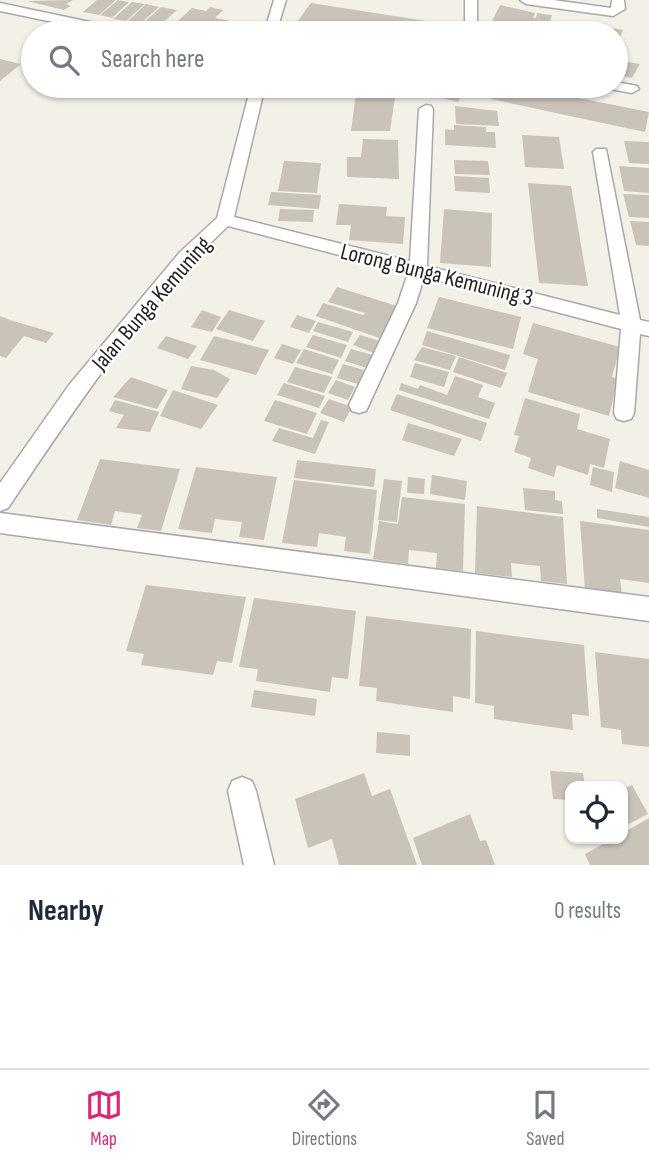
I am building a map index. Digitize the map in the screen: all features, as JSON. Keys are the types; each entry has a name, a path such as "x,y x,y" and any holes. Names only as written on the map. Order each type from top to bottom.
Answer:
{"street":[{"path":"273,21 280,0"},
{"path":"471,0 471,21"},
{"path":"526,0 603,12 619,9 618,0"},
{"path":"0,7 66,21"},
{"path":"628,88 632,89"},
{"name":"Jalan Bunga Kemuning","path":"0,501 76,391 186,256 225,219 255,98"},
{"path":"359,405 407,303 418,270 426,109"},
{"path":"601,152 640,327 624,413"},
{"name":"Lorong Bunga Kemuning 3","path":"225,219 640,327"},
{"path":"0,523 649,609"},
{"path":"242,791 260,865"}],"building":[{"path":"73,0 66,4 71,6 64,10 27,1"},
{"path":"97,0 116,0 99,15 83,12"},
{"path":"118,0 129,2 112,18 100,15"},
{"path":"132,2 145,4 126,21 113,19"},
{"path":"311,3 426,21 298,21"},
{"path":"146,4 159,7 143,21 128,21"},
{"path":"500,5 535,13 533,18 536,18 537,13 552,15 550,21 539,21 539,18 538,21 492,21"},
{"path":"161,7 177,10 165,21 145,21"},
{"path":"210,7 223,10 215,18 232,21 178,21 192,8 206,11"},
{"path":"0,59 21,64 0,81"},
{"path":"628,62 640,64 632,78 628,77"},
{"path":"355,98 395,98 390,131 351,131"},
{"path":"442,98 460,98 458,102"},
{"path":"579,98 649,112 645,132 491,99"},
{"path":"455,106 497,111 499,126 456,124"},
{"path":"454,125 486,127 486,132 495,132 496,148 445,145 445,129 454,130"},
{"path":"522,135 559,137 564,169 525,167"},
{"path":"363,139 398,140 399,179 347,177 347,157 361,157"},
{"path":"624,141 649,142 649,164 629,163"},
{"path":"454,160 488,161 490,175 455,174"},
{"path":"284,161 321,163 317,193 278,191"},
{"path":"619,166 649,168 649,193 624,191"},
{"path":"454,176 489,178 490,193 455,191"},
{"path":"528,183 571,186 588,286 539,283"},
{"path":"271,192 321,195 319,209 268,205"},
{"path":"623,194 649,195 649,218 629,217"},
{"path":"339,204 387,207 386,216 405,217 403,244 349,240 351,225 336,225"},
{"path":"280,209 314,210 313,222 278,221"},
{"path":"444,209 492,213 491,267 440,263"},
{"path":"630,221 649,222 649,246 636,245"},
{"path":"337,287 400,307 382,339 316,316 323,303 363,315 365,313 328,302"},
{"path":"439,297 521,317 513,349 427,328"},
{"path":"202,310 221,317 212,332 191,327"},
{"path":"229,310 265,321 253,341 216,329"},
{"path":"297,315 316,321 309,333 290,327"},
{"path":"0,316 54,333 46,343 24,336 6,358 0,356"},
{"path":"318,322 353,332 348,342 313,331"},
{"path":"533,323 620,347 612,377 618,379 609,416 528,392 538,359 523,354"},
{"path":"427,331 510,355 505,370 422,345"},
{"path":"313,335 347,345 341,358 306,347"},
{"path":"360,335 380,341 374,353 353,345"},
{"path":"166,336 197,346 188,359 157,348"},
{"path":"214,336 269,350 256,375 200,360"},
{"path":"282,344 301,350 293,364 274,358"},
{"path":"422,347 456,356 450,370 414,360"},
{"path":"304,349 339,360 332,374 296,363"},
{"path":"351,349 373,355 367,368 345,361"},
{"path":"459,357 507,373 501,388 453,372"},
{"path":"415,363 449,372 444,387 410,377"},
{"path":"343,364 364,370 358,384 337,378"},
{"path":"191,366 214,370 230,379 217,398 181,389"},
{"path":"295,367 332,377 324,393 287,382"},
{"path":"455,376 483,385 478,397 495,403 489,419 399,390 401,383 418,389 420,385 447,395"},
{"path":"131,377 168,390 157,409 113,397"},
{"path":"336,380 355,387 348,400 328,393"},
{"path":"284,383 325,396 319,408 277,395"},
{"path":"173,390 218,405 201,429 160,416"},
{"path":"397,394 487,423 481,441 390,410"},
{"path":"525,398 580,414 577,429 610,439 604,468 590,464 588,475 557,465 554,477 528,468 531,458 514,452 519,436 514,435"},
{"path":"329,399 352,407 344,422 320,413"},
{"path":"115,400 159,412 150,432 116,428 124,415 109,411"},
{"path":"275,400 317,413 307,434 264,421"},
{"path":"321,420 329,422 315,454 272,441 279,428 313,438"},
{"path":"408,423 462,439 454,456 402,440"},
{"path":"100,459 180,469 161,531 137,528 142,515 115,511 111,525 77,520"},
{"path":"297,460 376,469 374,487 294,478"},
{"path":"620,461 649,470 649,498 615,488"},
{"path":"196,467 277,477 264,540 239,537 242,522 215,519 212,533 178,529"},
{"path":"593,467 614,472 612,492 590,485"},
{"path":"432,475 467,481 465,500 430,494"},
{"path":"408,477 425,479 424,494 407,493"},
{"path":"384,479 402,481 397,522 378,520"},
{"path":"294,480 377,490 370,554 344,551 346,537 319,533 317,547 282,543"},
{"path":"523,488 555,491 555,500 562,501 563,514 525,510"},
{"path":"402,497 465,504 463,571 436,568 437,553 409,550 408,564 373,559 379,521 398,524"},
{"path":"477,506 563,517 567,584 541,581 540,566 511,563 512,577 475,573"},
{"path":"597,509 649,517 649,527 597,518"},
{"path":"580,521 649,530 649,583 620,579 622,595 585,590"},
{"path":"146,585 246,597 232,663 217,661 213,675 141,665 144,654 126,651"},
{"path":"254,598 356,611 348,679 332,677 330,692 256,681 258,669 239,667"},
{"path":"366,616 471,629 470,699 453,696 453,712 376,701 377,688 359,686"},
{"path":"476,631 584,645 589,716 572,714 573,730 494,719 494,706 475,703"},
{"path":"595,652 649,659 649,747 622,744 621,730 601,727"},
{"path":"254,690 317,699 315,716 251,707"},
{"path":"377,732 410,735 410,756 376,753"},
{"path":"550,771 583,773 584,781 565,781 565,800 553,799"},
{"path":"364,773 372,796 390,789 417,865 339,865 332,839 308,848 295,799"},
{"path":"632,785 648,814 628,824 628,787"},
{"path":"470,814 480,841 486,840 495,865 422,865 413,838"},
{"path":"649,818 649,865 590,865 585,854 603,844 628,844 628,830"}]}
